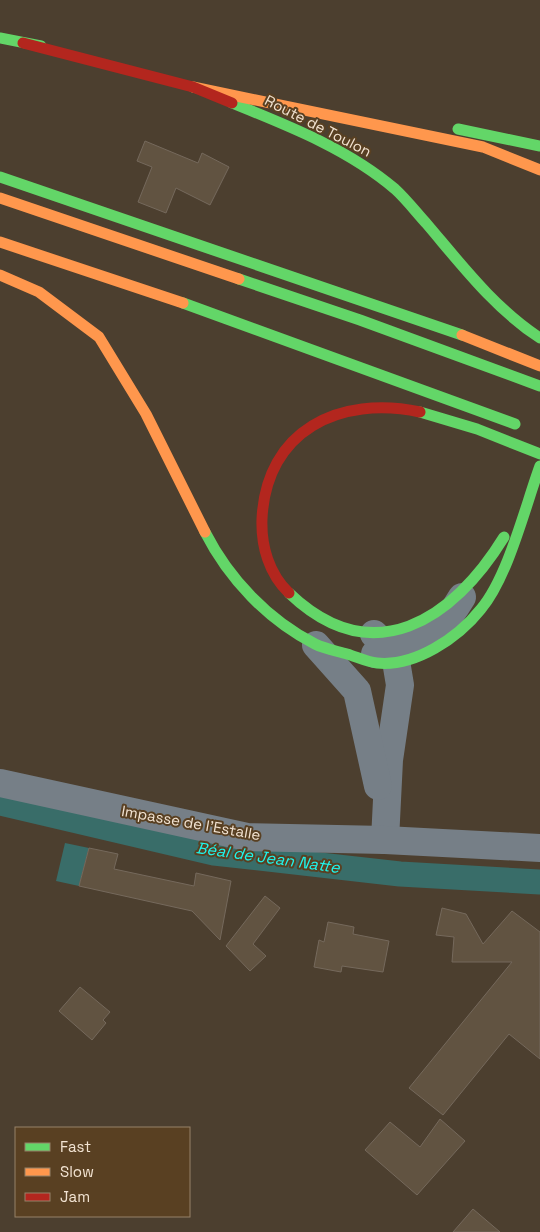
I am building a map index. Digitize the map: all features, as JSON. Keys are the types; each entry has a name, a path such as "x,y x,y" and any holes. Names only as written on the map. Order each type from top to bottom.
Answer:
{"main road":[{"name":"Route de Toulon","path":"0,38 182,72"},
{"name":"Route de Toulon","path":"23,43 194,87 294,128 376,173 410,204 498,305 520,325 540,338"},
{"path":"194,87 483,147 540,170"},
{"path":"443,126 540,146"},
{"path":"0,177 435,324 540,366"},
{"path":"0,198 360,320 540,386"},
{"path":"0,242 187,304 522,426"},
{"path":"0,275 39,292 99,337 146,414 210,542 238,581 265,612 316,645 419,655 441,644 462,629 481,610 496,589 540,466"},
{"path":"383,651 318,617 294,597 276,576 265,553 261,524 264,494 273,469 285,448 303,432 322,421 342,412 366,407 399,409 429,415 497,436 540,454"},
{"path":"469,586 502,541 530,490"}],"street":[{"path":"358,691 383,651 400,646 437,630 448,620 469,586"},
{"path":"316,645 358,691 377,777 384,840"},
{"path":"383,651 400,685 389,760 384,840"},
{"name":"Impasse de l'Estalle","path":"0,783 247,837 384,840 491,847 540,848"}],"water":[{"path":"65,843 89,848 79,886 56,881"}],"building":[{"path":"145,141 198,163 202,153 229,167 210,205 176,188 166,213 138,202 152,167 137,161"},
{"path":"89,848 118,854 114,869 194,886 196,873 231,881 220,940 192,911 79,886"},
{"path":"265,896 280,908 253,944 266,956 250,971 226,946"},
{"path":"442,908 466,914 483,944 512,911 540,932 540,1059 509,1034 443,1115 409,1088 512,962 452,962 454,937 436,935"},
{"path":"328,922 354,927 353,934 389,941 383,972 342,966 341,972 314,967 319,940 324,942"},
{"path":"80,987 110,1012 103,1020 106,1023 92,1040 59,1011"},
{"path":"440,1119 465,1141 417,1195 365,1150 390,1122 420,1147"},
{"path":"473,1209 500,1232 453,1232"}],"waterway":[{"name":"Béal de Jean Natte","path":"0,803 214,853 400,874 540,882"}],"traffic: fast":[{"path":"0,38 41,46"},
{"path":"232,103 338,150 377,175 403,197 493,299 523,326 540,338"},
{"path":"458,129 540,146"},
{"path":"0,177 462,335"},
{"path":"239,279 360,320 540,386"},
{"path":"183,303 515,424"},
{"path":"420,412 477,429 540,454"},
{"path":"205,532 238,582 251,597 281,623 327,649 370,662 391,663 421,655 435,648 460,630 481,609 491,595 508,561 540,466"},
{"path":"289,593 320,617 351,630 380,632 409,626 436,612 461,592 484,567 504,537"}],"traffic: slow":[{"path":"193,87 483,147 540,170"},
{"path":"0,198 239,279"},
{"path":"0,242 183,303"},
{"path":"0,275 39,292 99,337 146,414 205,532"},
{"path":"462,335 540,366"}],"traffic: jam":[{"path":"23,43 193,87 232,103"},
{"path":"289,593 271,568 265,549 262,529 267,488 277,462 293,442 312,426 336,415 362,409 390,408 420,412"}]}
